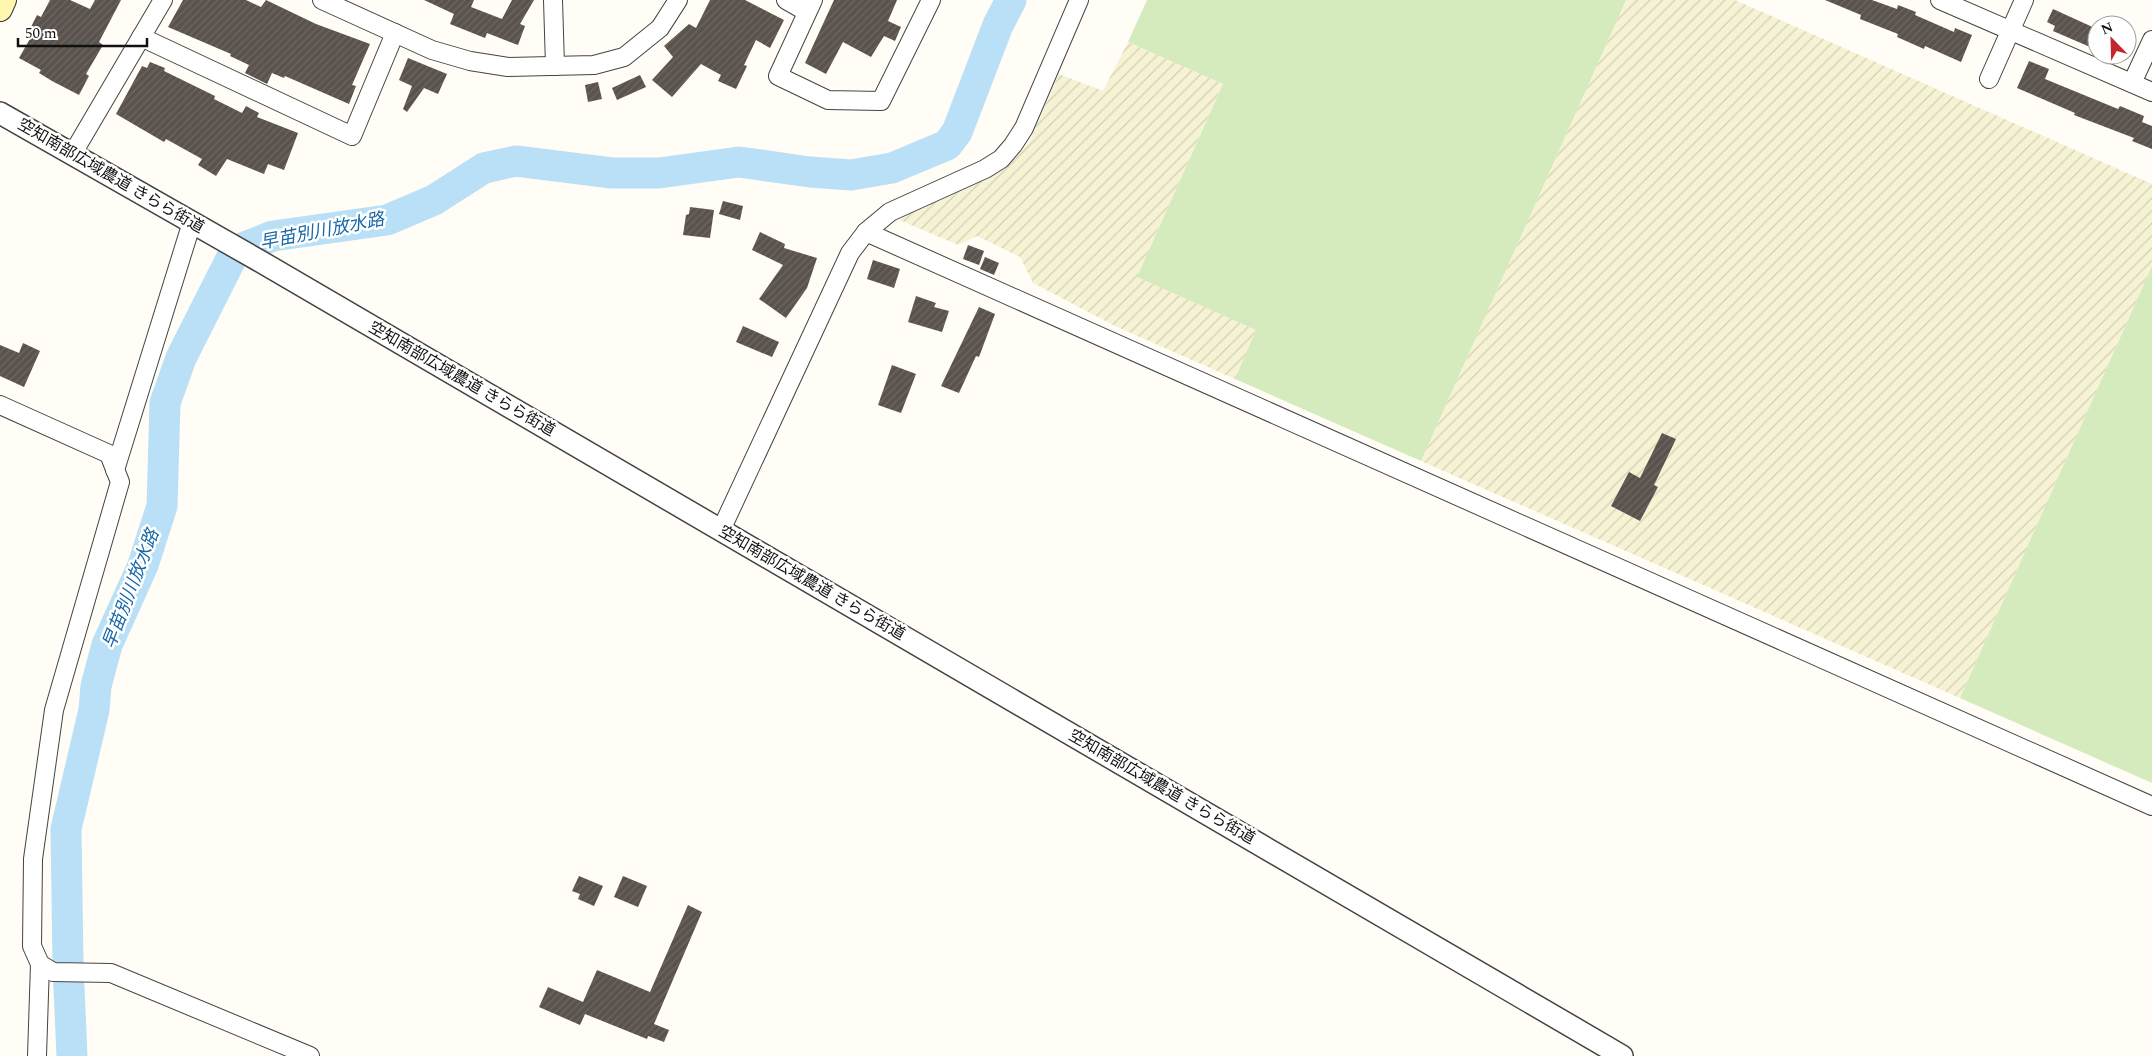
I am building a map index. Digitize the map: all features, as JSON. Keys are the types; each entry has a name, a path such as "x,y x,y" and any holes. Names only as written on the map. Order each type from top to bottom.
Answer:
{"main road":[{"path":"0,9 4,0"}],"street":[{"path":"73,153 163,0"},
{"path":"322,0 432,50 470,61 508,67 594,65 624,57 660,28 678,0"},
{"path":"553,0 555,66"},
{"path":"786,0 810,6 778,76 828,100 881,101 931,0"},
{"path":"721,530 850,253 866,232 890,212 985,169 1001,159 1014,146 1024,128 1079,0"},
{"path":"1940,0 2152,92"},
{"path":"1989,79 2024,0"},
{"path":"141,37 352,136 395,33"},
{"path":"2132,83 2152,40"},
{"name":"空知南部広域農道 きらら街道","path":"0,113 258,260 1622,1056"},
{"path":"115,470 192,222"},
{"path":"866,232 2152,806"},
{"path":"0,405 109,454 120,482 54,710 33,859 32,946 46,968 37,1056"},
{"path":"46,968 86,973 111,973 310,1056"}],"shaded area":[{"path":"1626,0 1735,0 2152,184 2152,266 1960,698 1421,461"},
{"path":"1128,42 1223,84 1137,277 1257,330 1235,379 1115,326 1033,283 1020,257 977,236 958,245 895,218 1004,170 1029,143 1059,74 1103,91"}],"green space":[{"path":"1147,0 1626,0 1421,461 1235,379 1256,330 1137,277 1223,84 1128,42"},
{"path":"2152,266 2152,783 1960,698"}],"building":[{"path":"50,0 70,0 90,9 95,0 121,0 99,42 103,45 86,74 89,76 79,95 39,73 41,70 19,58 31,37 27,35 37,15 41,17"},
{"path":"183,0 246,0 261,7 266,0 316,24 370,44 352,85 356,86 349,104 285,76 284,78 272,73 267,84 245,73 249,65 230,56 231,54 168,27"},
{"path":"424,0 474,0 471,7 502,19 512,0 534,0 520,24 525,26 518,45 487,33 485,38 450,24 454,14"},
{"path":"710,0 745,0 784,20 770,48 756,40 744,65 747,66 736,89 718,81 721,75 701,64 672,97 652,80 673,57 664,46 689,24 696,28"},
{"path":"834,0 897,0 888,21 901,27 895,41 884,36 871,57 843,42 826,74 805,63"},
{"path":"1825,0 1872,0 1897,9 1898,5 1916,12 1915,15 1954,32 1955,28 1972,35 1961,62 1925,46 1924,49 1897,37 1898,34 1860,19 1861,15"},
{"path":"2053,9 2087,24 2087,46 2053,31 2055,26 2047,22"},
{"path":"408,58 447,74 438,94 424,88 407,112 403,109 412,86 399,80"},
{"path":"2029,61 2049,69 2045,79 2118,109 2120,106 2144,116 2142,122 2152,126 2152,149 2132,141 2134,138 2074,115 2075,113 2017,88"},
{"path":"150,62 165,68 164,71 215,96 214,99 242,113 246,106 259,113 257,117 298,133 284,170 268,164 264,174 227,159 216,176 198,165 202,159 166,139 164,142 116,114 142,66 147,68"},
{"path":"640,75 646,87 617,100 612,88"},
{"path":"598,82 602,99 588,102 585,85"},
{"path":"723,201 743,206 740,220 719,214"},
{"path":"690,207 714,210 710,238 683,235 686,215 689,214"},
{"path":"760,232 785,244 784,248 817,258 807,288 786,318 759,299 783,265 752,250"},
{"path":"968,245 984,251 979,265 963,259"},
{"path":"985,257 999,263 994,275 980,269"},
{"path":"873,260 900,269 894,288 867,279"},
{"path":"916,296 936,303 934,307 949,311 942,332 908,322"},
{"path":"979,307 995,314 979,357 976,356 959,393 941,386"},
{"path":"743,326 779,342 772,357 736,342"},
{"path":"23,343 40,351 24,387 0,376 0,345 19,353"},
{"path":"892,365 916,374 901,413 878,405"},
{"path":"1662,433 1676,439 1654,485 1658,487 1640,521 1611,506 1629,472 1640,478"},
{"path":"579,876 603,886 594,906 578,899 580,894 572,891"},
{"path":"623,876 647,886 638,907 614,897"},
{"path":"688,905 702,912 654,1024 669,1030 664,1042 648,1036 647,1039 585,1014 580,1025 539,1007 548,987 583,1002 597,970 650,992"}],"waterway":[{"name":"早苗別川放水路","path":"72,1056 68,965 66,829 94,710 96,686 107,645 143,565 162,506 165,403 181,358 235,251 273,236 387,220 434,200 484,168 516,161 612,173 659,173 739,162 810,172 851,175 892,168 947,145 957,132 998,25 1011,0"}]}
